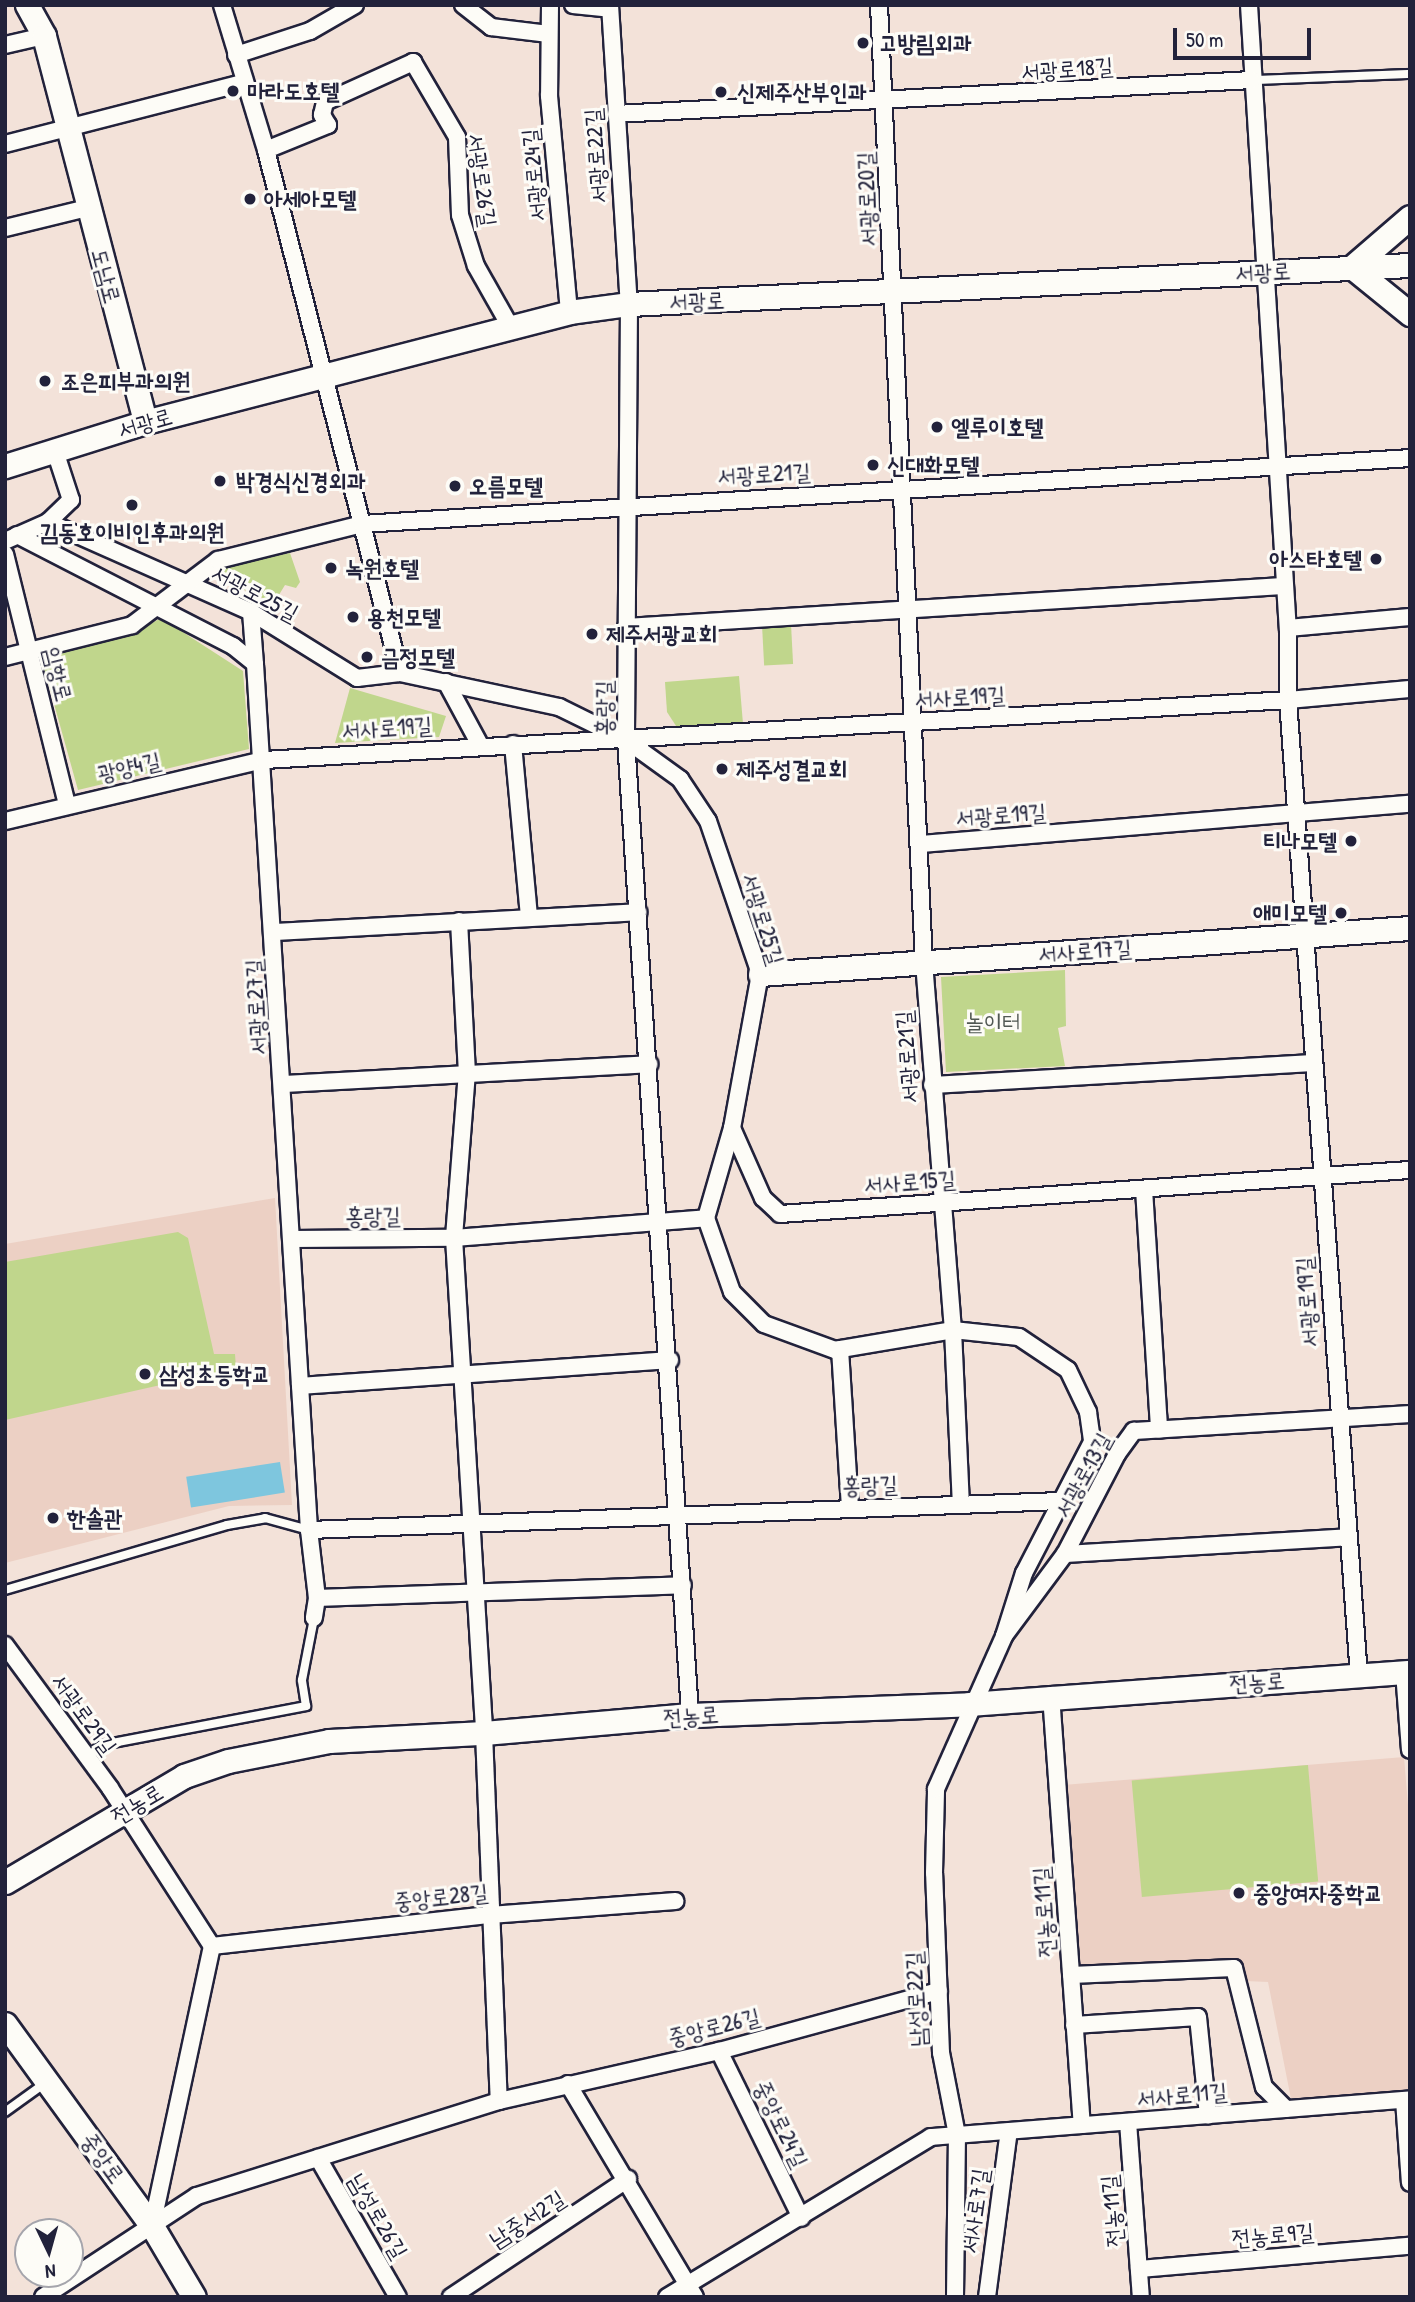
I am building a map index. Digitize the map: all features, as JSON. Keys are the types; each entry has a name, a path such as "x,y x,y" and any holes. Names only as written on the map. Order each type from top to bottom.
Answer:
{"street":[{"name":"도남로","path":"27,5 44,36 145,422"},
{"path":"222,5 243,83 266,149 400,673"},
{"path":"236,55 310,30 355,5"},
{"path":"463,5 491,27 550,34"},
{"name":"서광로24길","path":"550,5 550,96 569,312"},
{"path":"573,5 610,7"},
{"name":"서광로20길","path":"879,5 894,293"},
{"path":"1249,5 1263,272"},
{"name":"서광로22길","path":"610,7 629,304"},
{"path":"5,45 44,36"},
{"name":"서광로26길","path":"266,149 328,125 322,115 325,102 413,62 457,137 460,215 476,265 510,326"},
{"name":"서광로18길","path":"886,103 1251,80"},
{"path":"5,144 243,83"},
{"path":"616,114 886,103"},
{"path":"5,228 87,208"},
{"path":"1410,217 1352,267 1410,314"},
{"name":"서광로","path":"5,467 145,422 569,312 629,304 894,293 1410,265"},
{"name":"서광로19길","path":"1263,272 1288,628 1289,700 1304,936 1338,1419 1360,1675"},
{"name":"서광로21길","path":"894,293 924,962 939,1203 953,1329 961,1504"},
{"name":"홍랑길","path":"629,304 626,740 670,1360 690,1715"},
{"path":"11,538 48,522 71,500 55,451"},
{"path":"904,489 1275,470 1410,458"},
{"name":"서광로21길","path":"626,504 904,489"},
{"path":"5,657 132,625 218,560 362,524 626,504"},
{"name":"서광로25길","path":"48,522 251,612 357,678 400,673 559,707 626,740 680,779 708,821 760,974 732,1128 706,1218"},
{"path":"11,538 156,606 233,646 255,664"},
{"name":"임항로","path":"5,554 67,804"},
{"path":"626,628 910,607 1283,586"},
{"name":"서광로27길","path":"251,612 264,760 309,1530 317,1598 314,1618"},
{"path":"1288,628 1410,617"},
{"path":"446,682 480,745"},
{"name":"서사로19길","path":"264,760 480,745 626,740 1289,700 1410,689"},
{"path":"513,744 529,917"},
{"name":"광양4길","path":"5,821 67,804 264,760"},
{"path":"1296,816 1410,804"},
{"name":"서광로19길","path":"920,844 1296,816"},
{"path":"274,932 638,912"},
{"path":"459,921 467,1072 454,1238 484,1733 499,2101"},
{"name":"서사로17길","path":"760,974 1410,929"},
{"path":"283,1084 649,1063"},
{"path":"932,1085 1313,1063"},
{"name":"서사로15길","path":"732,1128 763,1198 780,1214 1410,1170"},
{"path":"1144,1189 1159,1430"},
{"path":"706,1218 732,1292 764,1324 840,1349 953,1329 1019,1337 1068,1370 1088,1412 1092,1442 1024,1573 1004,1636"},
{"name":"홍랑길","path":"292,1239 454,1238 706,1218"},
{"path":"840,1349 850,1508"},
{"path":"300,1386 462,1378 670,1360"},
{"name":"서광로13길","path":"970,1704 1004,1636 1065,1554 1116,1454 1135,1431 1410,1414"},
{"path":"1092,1442 1116,1454"},
{"name":"홍랑길","path":"680,1516 1061,1501"},
{"path":"309,1530 680,1516"},
{"path":"1065,1554 1348,1537"},
{"path":"317,1598 683,1585"},
{"name":"서광로29길","path":"5,1645 124,1812"},
{"path":"1407,1672 1410,1750"},
{"name":"전농로","path":"5,1882 184,1776 228,1762 329,1741 484,1733 690,1715 970,1704 1051,1695 1407,1672"},
{"name":"전농로11길","path":"1051,1695 1082,2125"},
{"name":"남성로22길","path":"954,2297 957,2135 941,2053 936,1789 970,1704"},
{"path":"124,1812 212,1945 152,2226"},
{"name":"중앙로28길","path":"212,1945 490,1915 675,1901"},
{"path":"1071,1975 1234,1968 1264,2087 1286,2109"},
{"name":"중앙로26길","path":"43,2297 197,2196 499,2101 719,2051 939,1991"},
{"path":"1074,2025 1198,2017 1208,2115"},
{"name":"중앙로","path":"5,2024 152,2226 194,2297"},
{"name":"중앙로24길","path":"719,2051 801,2218"},
{"path":"568,2084 628,2179 691,2291"},
{"path":"1407,2100 1410,2183"},
{"name":"서사로11길","path":"957,2135 1407,2100"},
{"name":"전농11길","path":"1128,2122 1142,2297"},
{"name":"서사로7길","path":"986,2297 1009,2131"},
{"path":"667,2297 691,2291 931,2137 957,2135"},
{"name":"남성로26길","path":"318,2158 398,2297"},
{"name":"남중서2길","path":"451,2297 628,2179"},
{"name":"전농로9길","path":"1139,2269 1410,2246"}],"lane":[{"path":"1251,80 1410,74"},
{"path":"5,1590 227,1525 265,1518 309,1530"},
{"path":"87,1757 102,1745 306,1706 302,1680 314,1618"},
{"path":"5,2112 47,2082"}],"shaded area":[{"name":"삼성초등학교","path":"275,1198 292,1505 229,1506 5,1563 5,1244"},
{"name":"중앙여자중학교","path":"1404,1757 1410,1829 1410,2092 1291,2099 1268,1982 1245,1981 1236,1958 1070,1967 1063,1785"}],"green space":[{"path":"290,553 300,582 296,588 285,585 274,603 215,577 223,566"},
{"path":"161,618 243,671 249,749 78,790 41,657 133,634"},
{"path":"791,624 793,664 764,665 762,626"},
{"path":"739,676 743,724 678,729 667,712 665,682"},
{"path":"350,688 446,716 439,737 335,743"},
{"name":"놀이터","path":"1065,970 1066,1026 1058,1028 1065,1066 946,1072 941,977"},
{"path":"178,1232 188,1238 214,1354 235,1354 236,1368 5,1420 5,1262"},
{"path":"1308,1765 1318,1882 1142,1897 1132,1780"}],"water":[{"path":"280,1462 285,1493 191,1507 186,1477"}],"place":[{"name":"고방림외과","path":"863,43"},
{"name":"마라도호텔","path":"233,91"},
{"name":"신제주산부인과","path":"721,92"},
{"name":"아세아모텔","path":"250,199"},
{"name":"조은피부과의원","path":"45,381"},
{"name":"엘루이호텔","path":"937,427"},
{"name":"신대화모텔","path":"873,465"},
{"name":"박경식신경외과","path":"220,481"},
{"name":"오름모텔","path":"455,486"},
{"name":"김동호이비인후과의원","path":"132,505"},
{"name":"아스타호텔","path":"1376,559"},
{"name":"녹원호텔","path":"331,568"},
{"name":"용천모텔","path":"353,617"},
{"name":"제주서광교회","path":"592,634"},
{"name":"금정모텔","path":"367,657"},
{"name":"제주성결교회","path":"722,769"},
{"name":"티나모텔","path":"1351,841"},
{"name":"애미모텔","path":"1341,913"},
{"name":"삼성초등학교","path":"145,1374"},
{"name":"한솔관","path":"53,1518"},
{"name":"중앙여자중학교","path":"1239,1893"}]}
